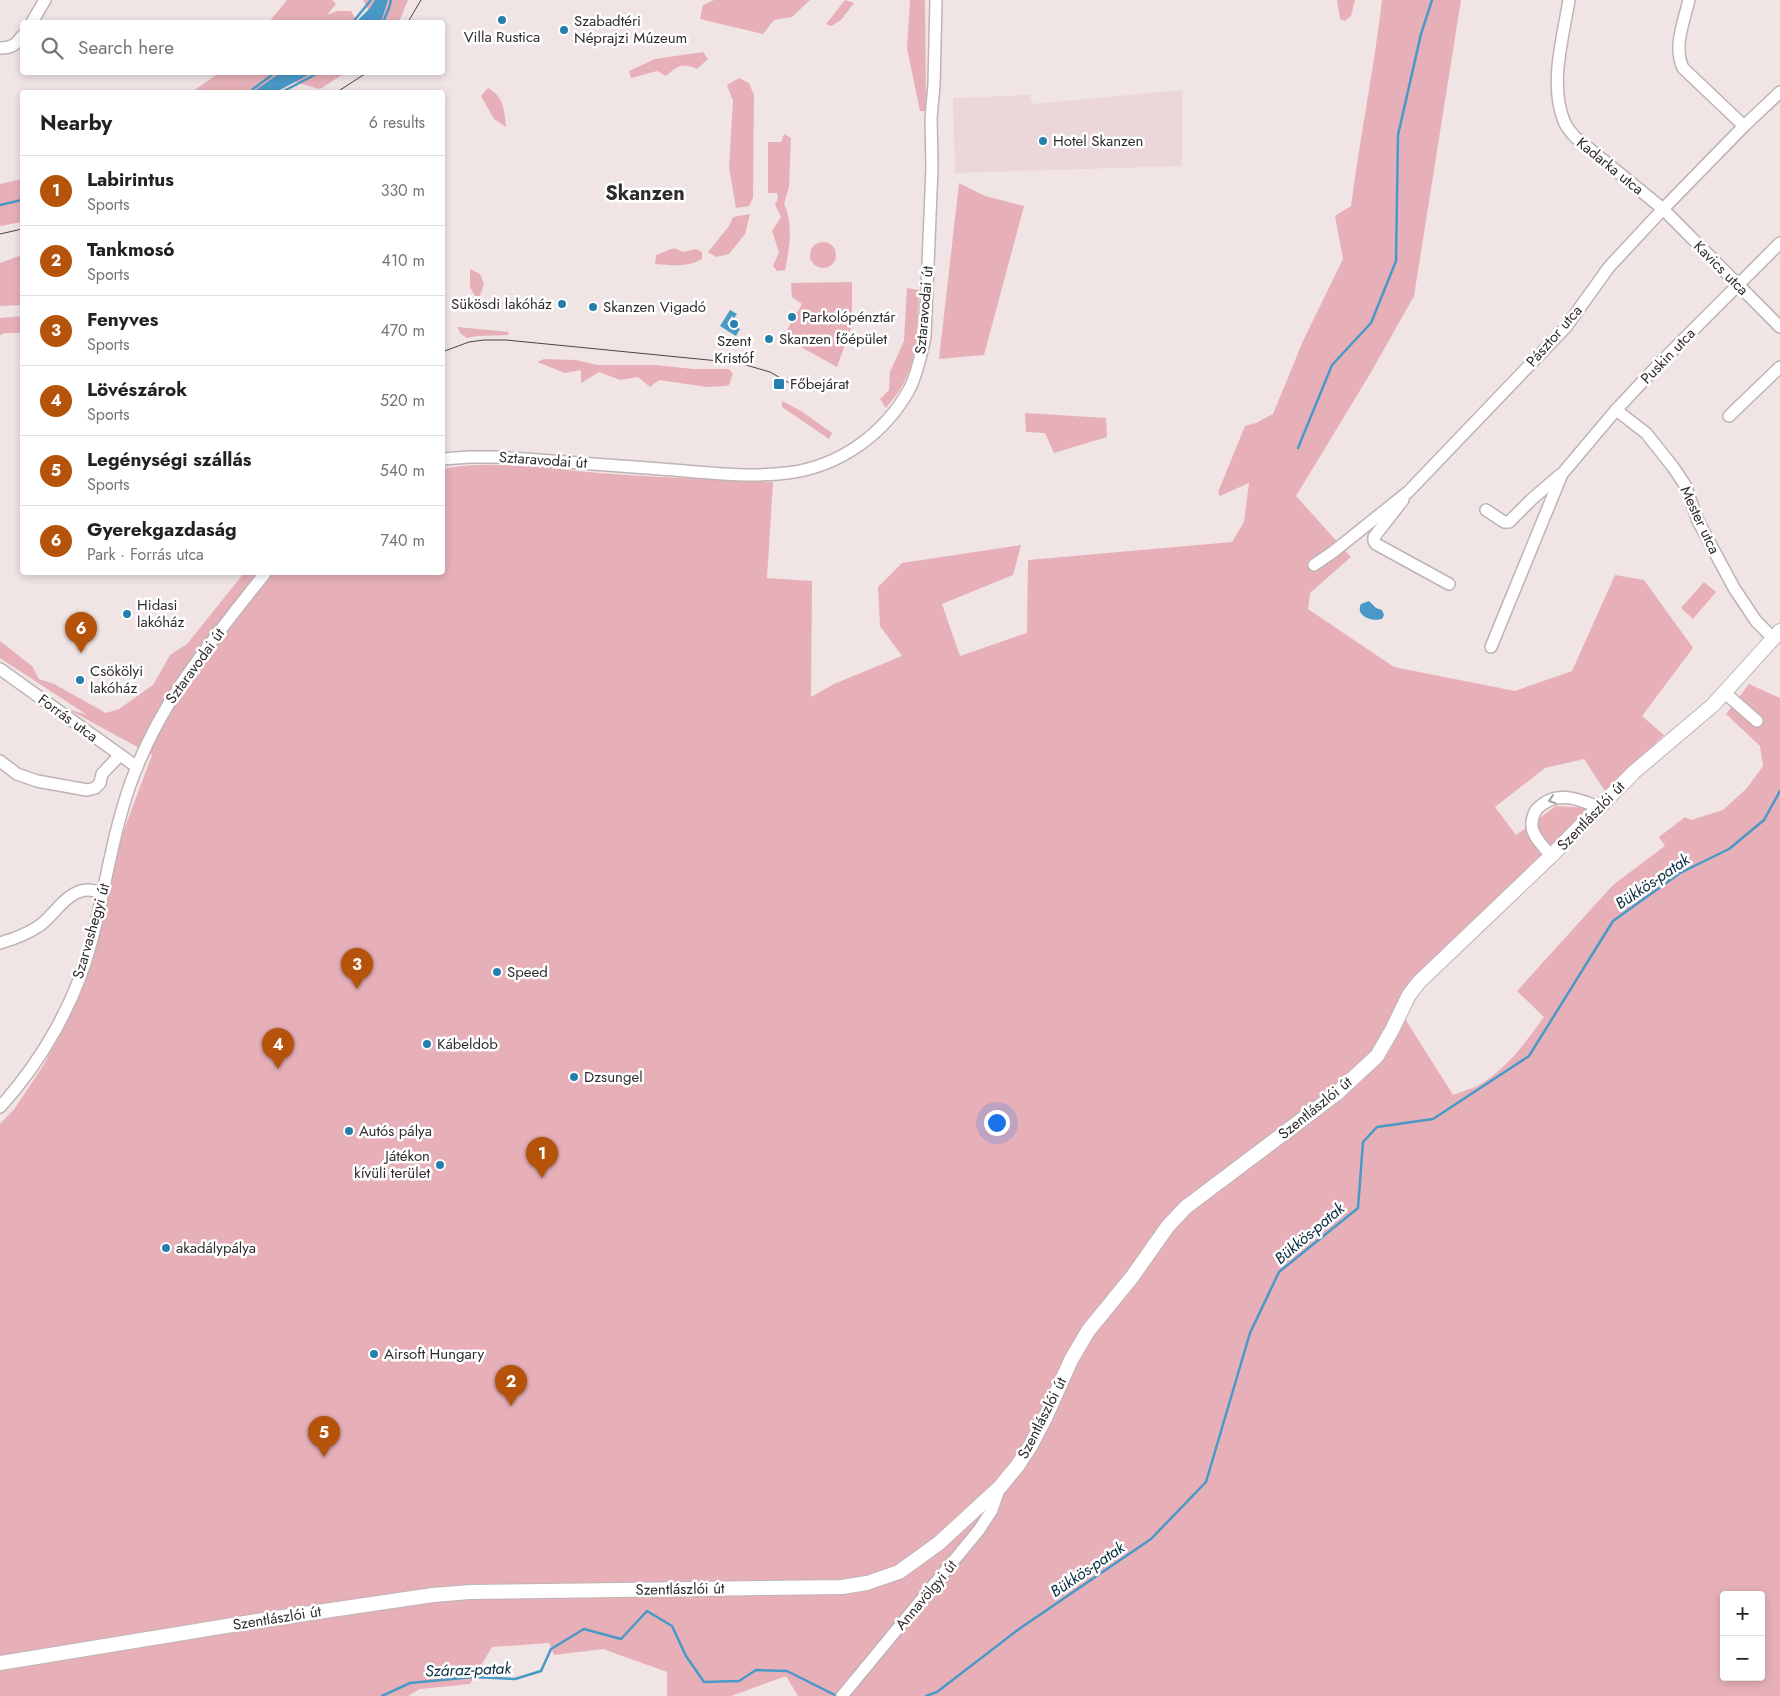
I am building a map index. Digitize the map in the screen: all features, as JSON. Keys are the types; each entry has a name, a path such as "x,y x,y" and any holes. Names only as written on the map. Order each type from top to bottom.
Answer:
{"main road":[{"name":"Szentlászlói út","path":"0,1664 263,1620 433,1595 470,1592 842,1586 867,1583 899,1572 939,1543 1000,1488 1018,1465 1046,1416 1070,1360 1088,1331 1132,1277 1168,1226 1186,1207 1336,1094 1376,1056 1392,1030 1409,995 1419,982 1551,856 1634,772 1725,693 1777,635"}],"street":[{"path":"33,20 45,0"},
{"name":"Sztaravodai út","path":"445,459 498,457 727,474 788,473 818,466 840,458 875,433 900,404 911,386 925,337 936,0"},
{"name":"Kadarka utca","path":"1570,0 1557,77 1558,102 1564,122 1575,138 1663,209"},
{"path":"1689,0 1678,51 1683,68 1744,126"},
{"path":"0,48 10,48 20,39"},
{"name":"Pásztor utca","path":"1314,565 1408,492 1566,327 1610,267 1663,209 1780,92"},
{"name":"Kavics utca","path":"1663,209 1780,328"},
{"name":"Puskin utca","path":"1486,510 1504,522 1509,522 1532,499 1562,474 1616,410 1780,243"},
{"path":"1729,416 1780,367"},
{"name":"Mester utca","path":"1616,410 1646,433 1673,467 1685,485 1698,521 1734,588 1756,620 1777,635"},
{"name":"Puskin utca","path":"1490,647 1562,474"},
{"path":"1408,492 1396,511 1374,537 1374,541 1376,544 1449,584"},
{"name":"Sztaravodai út","path":"137,767 158,720 184,678 264,575"},
{"name":"Forrás utca","path":"0,668 137,767"},
{"path":"1725,693 1757,721"},
{"path":"0,760 17,774 37,781 87,790 95,788 100,783 102,774 120,755"},
{"name":"Szarvashegyi út","path":"0,1106 37,1060 61,1020 90,945 125,800 137,767"},
{"path":"1551,856 1538,840 1532,827 1534,812 1545,801 1560,797 1579,799 1598,807"},
{"path":"0,943 19,937 40,925 65,901 79,892 88,890 103,893"},
{"name":"Annavölgyi út","path":"843,1695 979,1530 992,1510 1000,1488"}],"shaded area":[{"path":"287,0 332,0 336,4 327,15 337,11 351,11 356,20 271,20"},
{"path":"363,0 408,0 400,20 374,20"},
{"path":"714,0 810,0 792,17 774,20 763,34 700,19 703,5"},
{"path":"845,0 854,3 841,20 831,26 826,24"},
{"path":"910,0 925,0 926,111 920,111 907,48"},
{"path":"1337,0 1355,0 1351,16 1345,21 1340,19"},
{"path":"1382,0 1461,0 1414,296 1370,374 1296,496 1351,557 1310,593 1308,609 1394,667 1515,691 1572,671 1615,575 1644,580 1693,648 1642,716 1664,735 1605,791 1584,759 1545,768 1495,807 1516,835 1556,806 1590,808 1424,972 1397,1006 1453,1095 1486,1081 1514,1056 1530,1037 1544,1017 1517,991 1613,885 1665,846 1659,837 1685,817 1691,820 1723,810 1747,788 1763,766 1760,746 1726,714 1749,684 1780,698 1780,1696 798,1696 786,1676 731,1696 667,1696 667,1672 603,1649 554,1655 549,1643 492,1647 470,1684 420,1689 408,1696 0,1696 0,1124 15,1108 43,1066 67,1022 95,945 121,838 152,755 66,708 87,715 0,658 0,641 32,666 39,679 54,684 106,713 119,709 153,685 170,655 187,644 242,575 445,575 445,469 480,465 773,482 767,578 812,581 811,697 834,684 902,656 880,626 878,587 902,563 1021,545 1013,575 942,604 960,656 1027,633 1028,560 1232,542 1244,522 1249,483 1220,496 1218,492 1245,426 1256,423 1273,414 1303,341 1343,259 1335,216 1351,206"},
{"path":"703,52 708,59 697,69 680,66 666,76 657,71 631,78 629,71 655,59"},
{"path":"216,75 342,75 320,89 287,80 270,90 195,90"},
{"path":"739,78 749,83 754,95 753,198 749,206 736,208 729,167 733,101 727,85"},
{"path":"488,88 497,95 502,104 506,127 494,119 481,96"},
{"path":"1182,90 1182,166 955,173 953,98 1030,95 1033,104"},
{"path":"784,134 791,138 789,187 784,204 789,220 790,237 785,270 777,271 773,266 779,252 772,231 781,217 775,205 778,198 777,193 768,193 768,142 781,142"},
{"path":"20,179 20,222 0,226 0,184"},
{"path":"959,183 985,196 1024,206 984,355 939,359"},
{"path":"750,214 745,234 729,254 716,257 708,252 729,226 733,217"},
{"path":"823,242 832,246 836,255 832,264 823,268 814,264 810,255 814,246"},
{"path":"674,248 683,252 696,249 702,252 702,259 685,265 655,264 656,255"},
{"path":"20,256 20,305 0,306 0,263"},
{"path":"470,269 480,274 484,284 480,296 475,296 470,287"},
{"path":"852,282 852,326 837,367 783,337 802,304 792,297 791,283"},
{"path":"907,288 919,290 915,351 908,375 886,408 880,399 889,390 890,372 904,341"},
{"path":"20,316 20,333 0,335 0,318"},
{"path":"457,327 509,332 508,335 467,338 461,334"},
{"path":"544,359 576,360 597,365 656,365 693,369 729,369 733,374 729,385 726,386 707,387 659,380 650,387 638,377 620,380 599,372 581,383 581,370 565,373 537,362"},
{"path":"782,401 801,411 832,433 829,439 782,407"},
{"path":"1025,413 1106,418 1107,437 1054,453 1045,433 1026,432"},
{"path":"1704,582 1716,592 1693,619 1681,608"}],"water":[{"path":"375,0 388,0 381,20 358,20"},
{"path":"277,75 308,75 280,90 256,90"},
{"path":"730,310 737,314 734,318 732,316 727,324 735,329 737,327 740,329 736,336 720,326"},
{"path":"1369,601 1376,608 1382,610 1384,615 1382,619 1369,619 1362,615 1360,612 1361,604"}],"waterway":[{"path":"355,20 371,0"},
{"path":"384,20 391,0"},
{"path":"1298,448 1332,365 1371,323 1396,261 1398,135 1421,34 1432,0"},
{"path":"253,90 272,75"},
{"path":"286,90 314,75"},
{"path":"0,205 20,200"},
{"name":"Bükkös-patak","path":"926,1696 937,1692 1019,1629 1151,1539 1206,1482 1250,1333 1279,1272 1358,1208 1363,1142 1377,1127 1433,1119 1529,1056 1613,921 1680,873 1729,849 1764,820 1780,791"},
{"name":"Száraz-patak","path":"382,1696 410,1683 473,1677 515,1679 541,1671 551,1649 584,1629 621,1639 647,1611 672,1626 686,1656 704,1682 739,1681 756,1670 787,1671 837,1696"}],"tram line":[{"path":"409,20 421,0"},
{"path":"340,90 363,75"},
{"path":"0,234 20,229"},
{"path":"445,351 469,342 506,340 739,363 770,372 798,388"}],"place":[{"name":"Villa Rustica","path":"502,20"},
{"name":"Szabadtéri Néprajzi Múzeum","path":"564,30"},
{"name":"Hotel Skanzen","path":"1043,141"},
{"name":"Sükösdi lakóház","path":"562,304"},
{"name":"Skanzen Vigadó","path":"593,307"},
{"name":"Parkolópénztár","path":"792,317"},
{"name":"Szent Kristóf","path":"734,324"},
{"name":"Skanzen főépület","path":"769,339"},
{"name":"Főbejárat","path":"779,384"},
{"name":"Hidasi lakóház","path":"127,614"},
{"name":"Gyerekgazdaság","path":"81,653"},
{"name":"Csökölyi lakóház","path":"80,680"},
{"name":"Speed","path":"497,972"},
{"name":"Fenyves","path":"357,989"},
{"name":"Kábeldob","path":"427,1044"},
{"name":"Lövészárok","path":"278,1069"},
{"name":"Dzsungel","path":"574,1077"},
{"name":"Autós pálya","path":"349,1131"},
{"name":"Játékon kívüli terület","path":"440,1165"},
{"name":"Labirintus","path":"542,1178"},
{"name":"akadálypálya","path":"166,1248"},
{"name":"Airsoft Hungary","path":"374,1354"},
{"name":"Tankmosó","path":"511,1406"},
{"name":"Legénységi szállás","path":"324,1457"}],"district":[{"name":"Skanzen","path":"645,193"}]}
